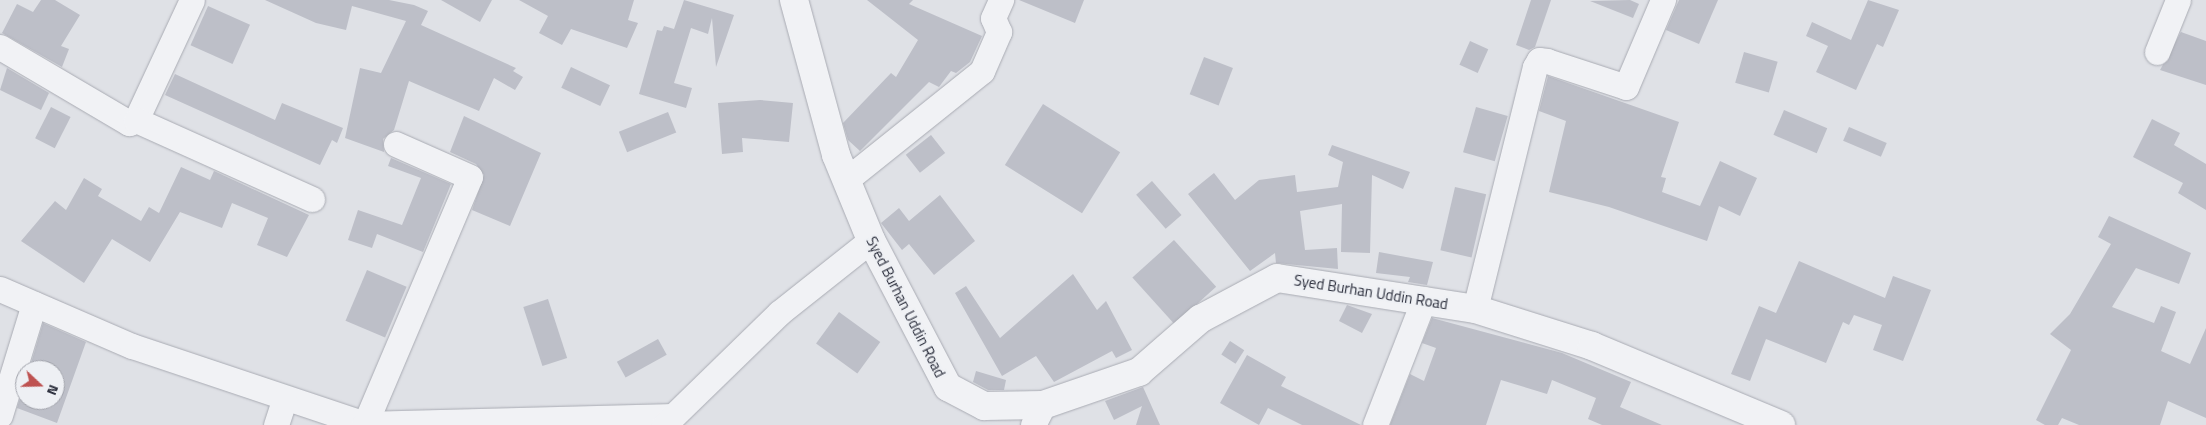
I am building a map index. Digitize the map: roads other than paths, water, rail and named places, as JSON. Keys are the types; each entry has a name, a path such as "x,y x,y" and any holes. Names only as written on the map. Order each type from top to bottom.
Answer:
{"street":[{"path":"136,120 192,0"},
{"name":"Syed Burhan Uddin Road","path":"794,0 846,180 872,240 948,387 984,406 1038,415 1139,372 1200,319 1278,278 1424,299 1475,309 1592,346 1781,425"},
{"path":"846,180 982,71 999,32 993,18 1001,0"},
{"path":"1475,309 1535,67 1539,60 1626,87 1663,0"},
{"path":"2158,52 2178,0"},
{"path":"0,47 121,120 136,120 312,199"},
{"path":"365,424 470,177 396,144"},
{"path":"0,288 132,346 284,400 365,424 668,421 779,314 872,240"},
{"path":"1374,425 1424,299"},
{"path":"0,415 34,304"},
{"path":"276,425 284,400"}]}
